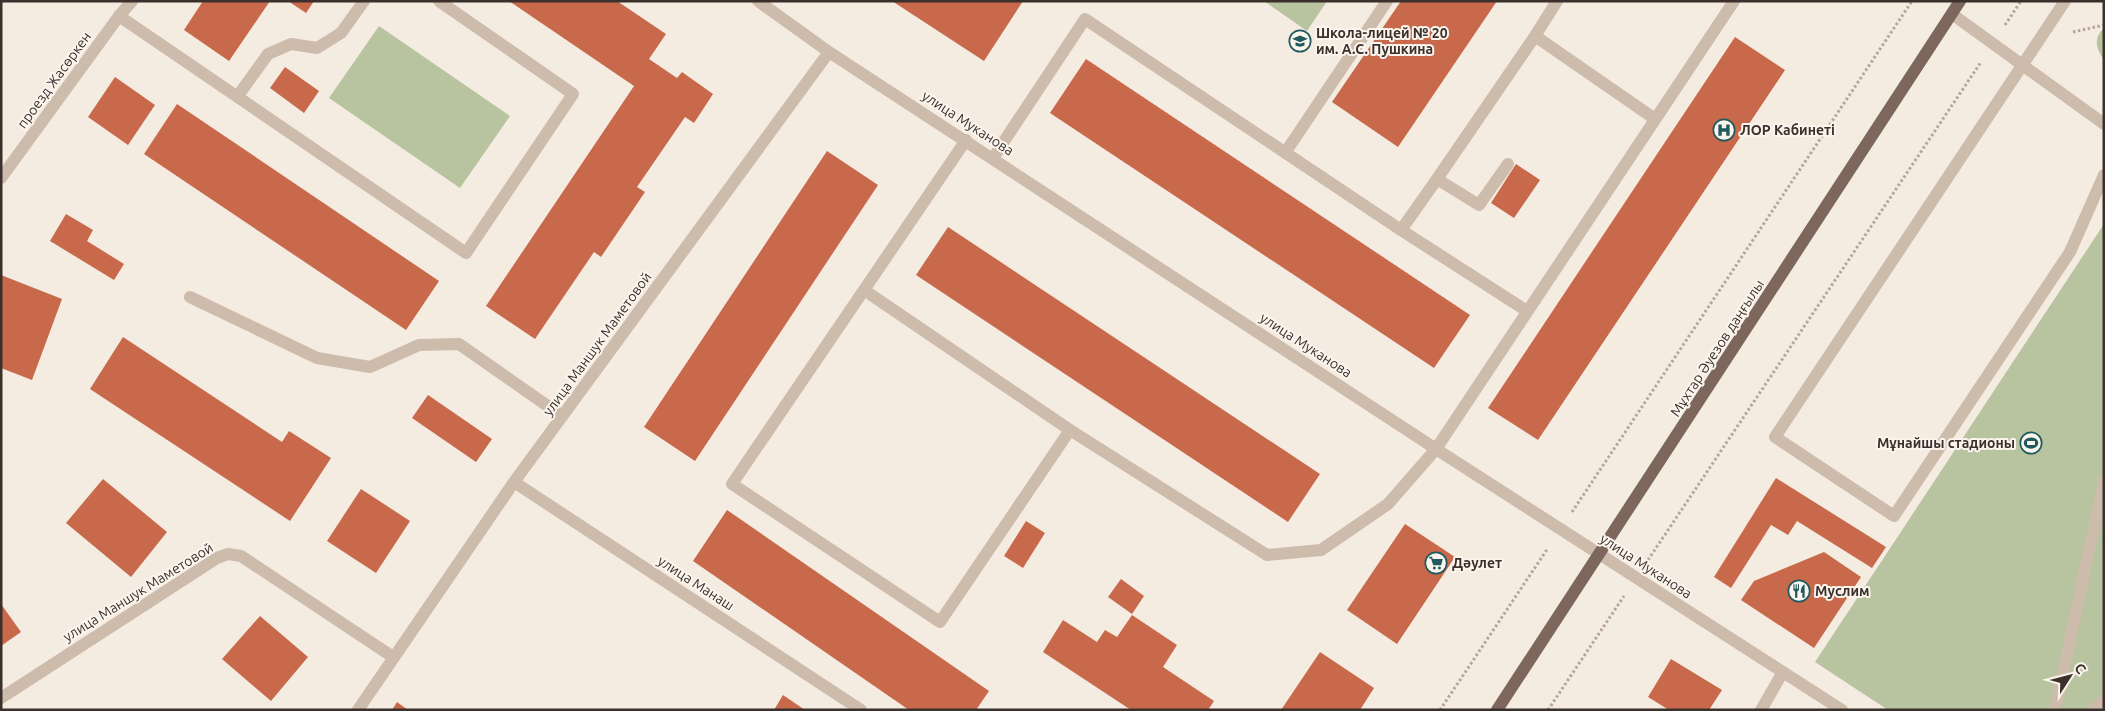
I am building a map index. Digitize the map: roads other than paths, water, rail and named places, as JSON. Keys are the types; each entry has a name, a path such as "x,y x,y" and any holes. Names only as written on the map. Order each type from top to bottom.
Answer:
{"main road":[{"name":"Мұхтар Әуезов даңғылы","path":"1497,710 1960,1"}],"street":[{"name":"проезд Жасөркен","path":"1,178 119,16 132,1"},
{"path":"237,96 268,54 291,44 317,48 341,33 364,1"},
{"path":"119,16 466,253 573,94 439,1"},
{"name":"улица Муканова","path":"758,1 829,52 1436,449 1842,710"},
{"path":"1285,153 1387,1"},
{"path":"1401,230 1535,36 1557,1"},
{"path":"864,290 1070,430 1267,555 1321,550 1388,504 1436,449 1734,1"},
{"path":"2065,1 1775,437 1894,516 2070,252 2104,175"},
{"path":"1952,14 2024,64 2104,124"},
{"path":"993,158 1085,19 1527,312"},
{"path":"1535,36 1655,119"},
{"name":"улица Маншук Маметовой","path":"358,710 514,482 829,52"},
{"path":"966,140 732,484 940,622 1070,430"},
{"path":"1436,179 1479,205 1508,164"},
{"path":"190,297 317,358 370,367 419,345 459,344 562,416"},
{"name":"улица Манаш","path":"514,482 861,710"},
{"path":"2055,710 2104,482"},
{"name":"улица Маншук Маметовой","path":"1,698 217,558 228,554 241,556 393,657"},
{"path":"1762,710 1783,672"},
{"path":"2094,710 2104,700"}],"place":[{"name":"Школа-лицей № 20 им. А.С. Пушкина","path":"1300,41"},
{"name":"ЛОР Кабинетi","path":"1724,130"},
{"name":"Мұнайшы стадионы","path":"2031,443"},
{"name":"Дәулет","path":"1436,563"},
{"name":"Муслим","path":"1799,591"}]}
